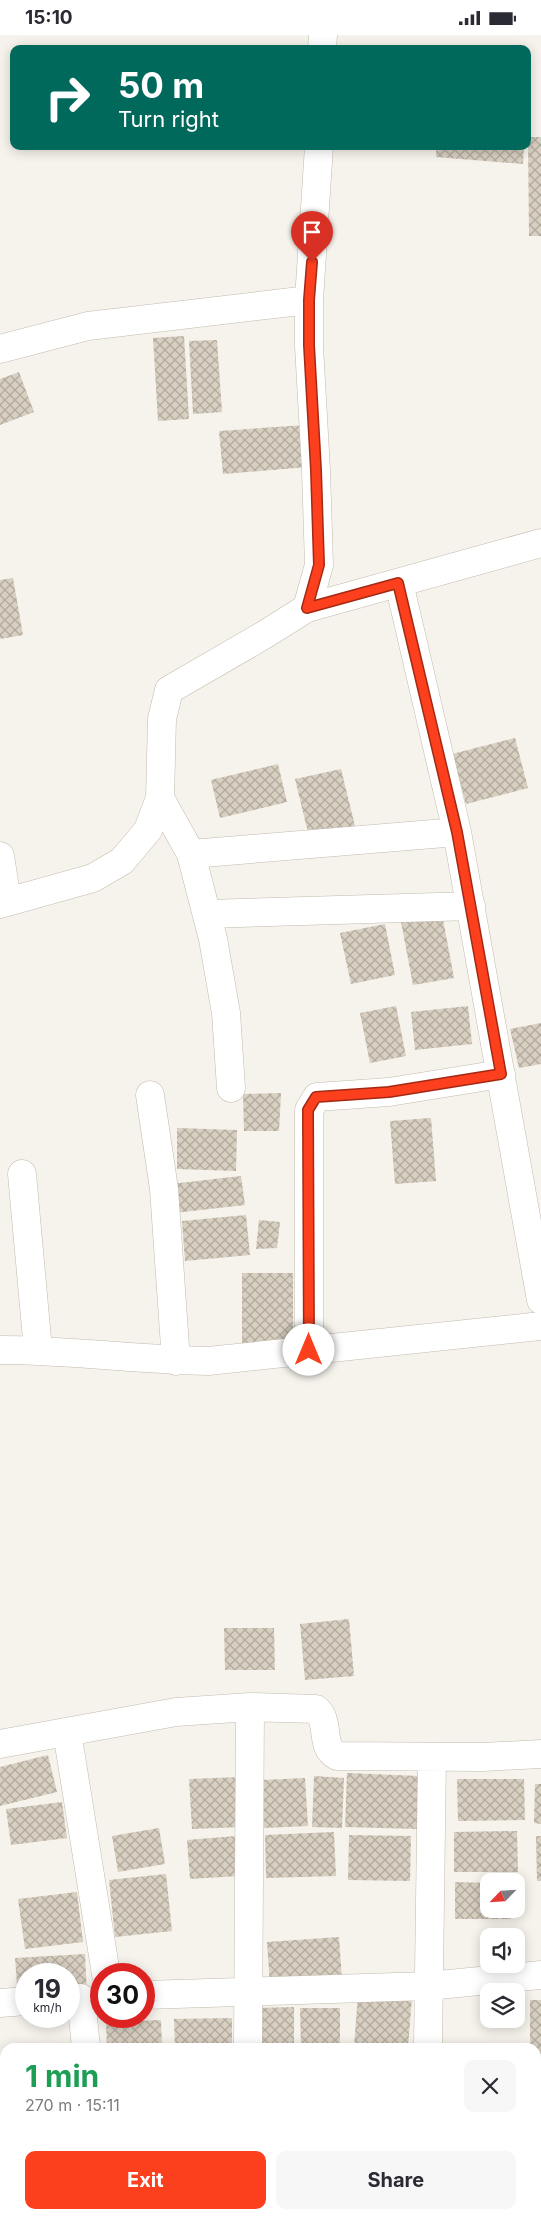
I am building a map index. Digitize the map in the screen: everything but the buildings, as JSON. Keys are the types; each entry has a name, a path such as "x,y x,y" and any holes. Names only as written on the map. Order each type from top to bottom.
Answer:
{"street":[{"path":"307,608 319,565 309,345 309,300 319,150"},
{"path":"0,349 88,326 309,300"},
{"path":"0,856 3,902 93,878 122,861 148,830 160,799 162,719 169,690 307,608 541,543"},
{"path":"398,583 457,832 541,1300"},
{"path":"160,799 191,855 207,914 226,1013 231,1088"},
{"path":"191,855 457,832"},
{"path":"207,914 471,905"},
{"path":"309,1350 308,1110 316,1097 389,1092 501,1074"},
{"path":"150,1095 164,1189 176,1361"},
{"path":"22,1174 38,1350"},
{"path":"0,1350 38,1350 176,1361 208,1361 541,1326"},
{"path":"248,2043 250,1707"},
{"path":"0,1744 176,1712 250,1707 316,1709 324,1720 328,1748 336,1756 512,1757 541,1754"},
{"path":"67,1732 104,1963"},
{"path":"428,2043 432,1757"},
{"path":"155,1995 248,1993 428,1985 541,1975"},
{"path":"84,1998 86,2043"}],"route":[{"path":"309,1350 308,1110 316,1097 389,1092 501,1074 457,832 398,583 307,608 319,565 309,345 309,300 312,262"}]}
